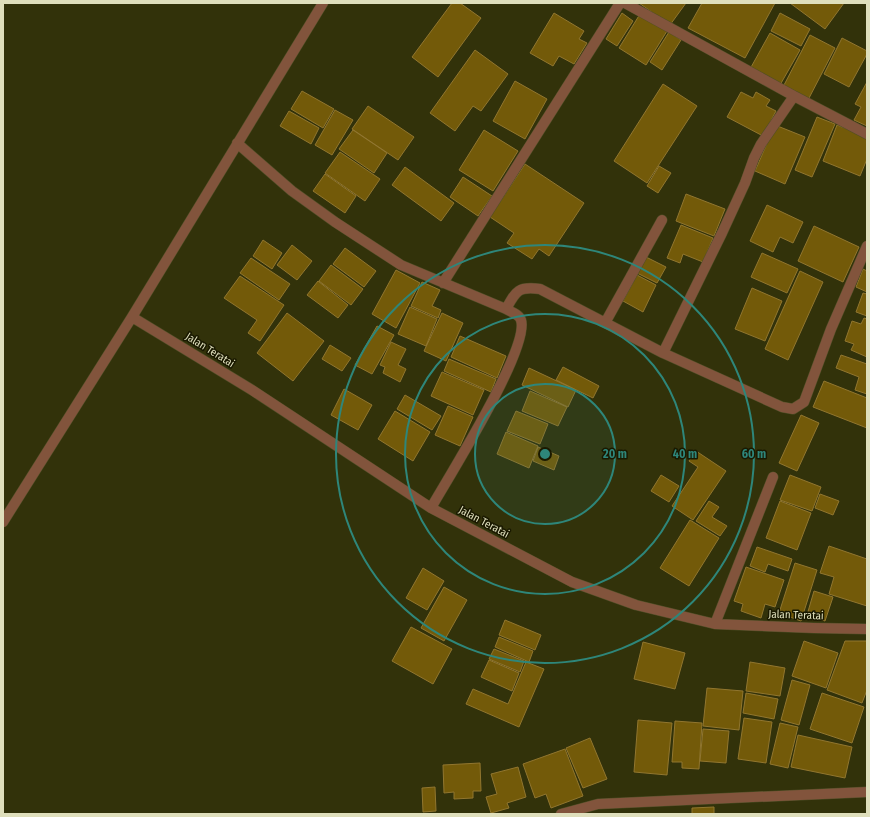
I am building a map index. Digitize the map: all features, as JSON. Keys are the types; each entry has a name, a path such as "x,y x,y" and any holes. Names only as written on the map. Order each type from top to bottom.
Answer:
{"street":[{"path":"3,522 132,317 323,3"},
{"path":"443,283 620,3"},
{"path":"625,3 845,124 867,134"},
{"path":"663,353 722,233 761,144 794,96"},
{"path":"237,143 292,191 335,222 401,265 506,309 521,319 518,345 506,374 431,508"},
{"path":"605,323 662,220"},
{"path":"506,309 518,291 527,287 540,289 663,353 782,407 793,409 804,402 831,329 867,246"},
{"name":"Jalan Teratai","path":"132,317 252,390 431,508 572,582 636,605 715,624 867,629"},
{"path":"715,624 773,477"},
{"path":"562,814 598,804 867,792"}],"building":[{"path":"452,3 460,3 481,18 438,77 412,57"},
{"path":"639,3 686,3 670,25"},
{"path":"702,3 775,3 745,58 688,28"},
{"path":"790,3 844,3 825,29"},
{"path":"554,13 584,31 579,39 587,43 574,64 559,56 553,66 530,53"},
{"path":"622,13 633,21 617,46 606,39"},
{"path":"780,13 810,29 801,46 771,31"},
{"path":"640,14 667,31 646,65 619,48"},
{"path":"669,32 681,40 662,70 650,62"},
{"path":"770,33 800,50 780,85 750,69"},
{"path":"810,35 835,48 808,100 783,87"},
{"path":"842,38 867,51 867,54 849,87 824,74"},
{"path":"475,50 508,74 481,111 473,106 455,131 430,113"},
{"path":"515,81 547,99 525,139 493,121"},
{"path":"867,82 867,126 854,120 861,107 855,104"},
{"path":"663,84 697,106 647,183 614,161"},
{"path":"302,91 334,109 323,128 291,109"},
{"path":"741,92 753,98 756,92 770,100 766,106 776,111 763,136 727,117"},
{"path":"368,106 414,137 398,160 352,129"},
{"path":"335,110 353,120 332,155 315,145"},
{"path":"289,111 319,128 311,144 280,126"},
{"path":"817,117 835,124 812,177 795,170"},
{"path":"775,125 805,137 785,184 755,171"},
{"path":"837,125 867,137 867,159 860,176 823,161"},
{"path":"353,130 387,153 374,173 339,149"},
{"path":"484,130 518,151 493,191 459,170"},
{"path":"340,152 380,179 365,201 325,173"},
{"path":"525,164 584,203 549,256 539,249 532,259 507,243 514,233 490,217"},
{"path":"659,166 671,173 658,193 647,186"},
{"path":"405,167 454,203 441,221 392,185"},
{"path":"325,174 356,196 345,213 313,191"},
{"path":"463,177 492,196 478,216 450,197"},
{"path":"686,194 725,209 714,236 676,221"},
{"path":"767,205 803,222 793,243 780,237 773,252 750,241"},
{"path":"681,225 713,238 703,262 683,254 680,263 667,258"},
{"path":"814,226 859,247 843,282 798,261"},
{"path":"263,240 282,253 272,269 253,256"},
{"path":"292,245 312,261 297,280 277,265"},
{"path":"345,248 376,271 364,287 333,264"},
{"path":"762,253 798,269 787,293 751,277"},
{"path":"646,257 666,267 657,283 637,273"},
{"path":"251,258 290,284 279,300 240,273"},
{"path":"331,265 363,289 351,305 319,281"},
{"path":"863,269 867,271 867,292 856,287"},
{"path":"396,270 420,283 396,328 372,314"},
{"path":"800,271 823,282 788,360 765,349"},
{"path":"637,275 656,285 643,312 623,301"},
{"path":"240,276 284,305 260,341 248,333 257,320 224,298"},
{"path":"318,281 348,305 338,318 307,295"},
{"path":"422,282 440,290 432,306 441,310 438,318 411,306"},
{"path":"752,288 782,301 765,341 735,329"},
{"path":"863,293 867,294 867,316 856,312"},
{"path":"410,307 437,319 426,346 398,334"},
{"path":"287,313 324,341 293,381 257,353"},
{"path":"442,313 463,323 446,361 424,351"},
{"path":"864,318 867,319 867,357 851,350 854,344 845,341 852,321 861,324"},
{"path":"377,326 394,335 372,374 355,365"},
{"path":"460,336 506,356 497,378 451,357"},
{"path":"391,342 406,349 398,365 406,369 400,382 383,373 385,367 380,365"},
{"path":"330,345 351,358 342,371 322,359"},
{"path":"841,355 867,364 867,394 855,390 859,377 836,368"},
{"path":"449,359 496,379 491,392 444,371"},
{"path":"563,367 599,386 593,398 556,380"},
{"path":"529,368 576,390 568,407 522,385"},
{"path":"442,372 484,390 473,415 431,396"},
{"path":"824,381 867,398 867,428 813,407"},
{"path":"344,389 372,405 358,430 331,415"},
{"path":"530,391 567,407 558,426 522,411"},
{"path":"405,395 441,416 432,430 397,409"},
{"path":"448,406 473,417 460,446 435,435"},
{"path":"395,411 430,432 413,461 378,439"},
{"path":"516,411 548,424 540,444 507,431"},
{"path":"801,415 819,423 797,471 779,463"},
{"path":"506,432 538,446 529,468 497,454"},
{"path":"538,447 559,456 554,470 533,461"},
{"path":"696,451 726,471 693,520 672,506 698,467 689,461"},
{"path":"661,475 679,486 669,502 651,491"},
{"path":"790,475 821,487 812,511 780,500"},
{"path":"820,494 839,501 833,515 815,508"},
{"path":"709,501 719,507 712,517 727,526 720,536 696,521"},
{"path":"780,501 811,513 797,550 766,538"},
{"path":"690,520 719,538 689,586 660,568"},
{"path":"829,546 867,559 867,606 829,594 834,577 820,573"},
{"path":"757,547 792,559 788,571 768,564 765,572 750,566"},
{"path":"795,563 817,570 801,621 779,613"},
{"path":"746,567 784,580 775,607 765,604 761,618 741,611 743,604 734,601"},
{"path":"423,568 444,581 427,610 406,598"},
{"path":"444,587 467,600 444,641 421,628"},
{"path":"814,591 833,597 825,621 807,615"},
{"path":"505,620 541,635 535,650 499,635"},
{"path":"411,627 452,649 433,684 392,661"},
{"path":"499,637 533,651 529,662 495,647"},
{"path":"804,641 838,653 826,688 792,676"},
{"path":"845,641 867,641 867,690 862,703 827,690"},
{"path":"643,642 685,653 675,689 634,679"},
{"path":"494,649 524,661 520,672 489,659"},
{"path":"489,660 519,673 512,691 481,677"},
{"path":"526,662 544,669 519,727 466,704 473,689 508,704"},
{"path":"750,662 785,668 780,696 746,691"},
{"path":"792,680 810,685 799,725 781,720"},
{"path":"707,688 743,691 739,730 703,726"},
{"path":"746,693 778,699 774,719 743,713"},
{"path":"822,693 864,707 852,743 810,729"},
{"path":"744,718 772,722 766,763 738,759"},
{"path":"638,720 672,723 667,775 634,772"},
{"path":"675,721 702,723 699,769 682,768 682,762 672,762"},
{"path":"780,723 798,727 788,768 770,764"},
{"path":"703,729 729,731 726,763 700,761"},
{"path":"798,735 852,747 845,778 791,767"},
{"path":"590,738 607,779 583,788 566,748"},
{"path":"565,749 583,796 551,808 546,794 535,798 523,764"},
{"path":"480,763 481,791 473,791 473,798 454,799 454,792 444,793 443,765"},
{"path":"518,767 526,797 507,803 509,808 491,813 486,797 497,794 491,774"},
{"path":"435,787 436,811 423,812 422,788"},
{"path":"714,807 714,814 692,814 692,808"}]}
